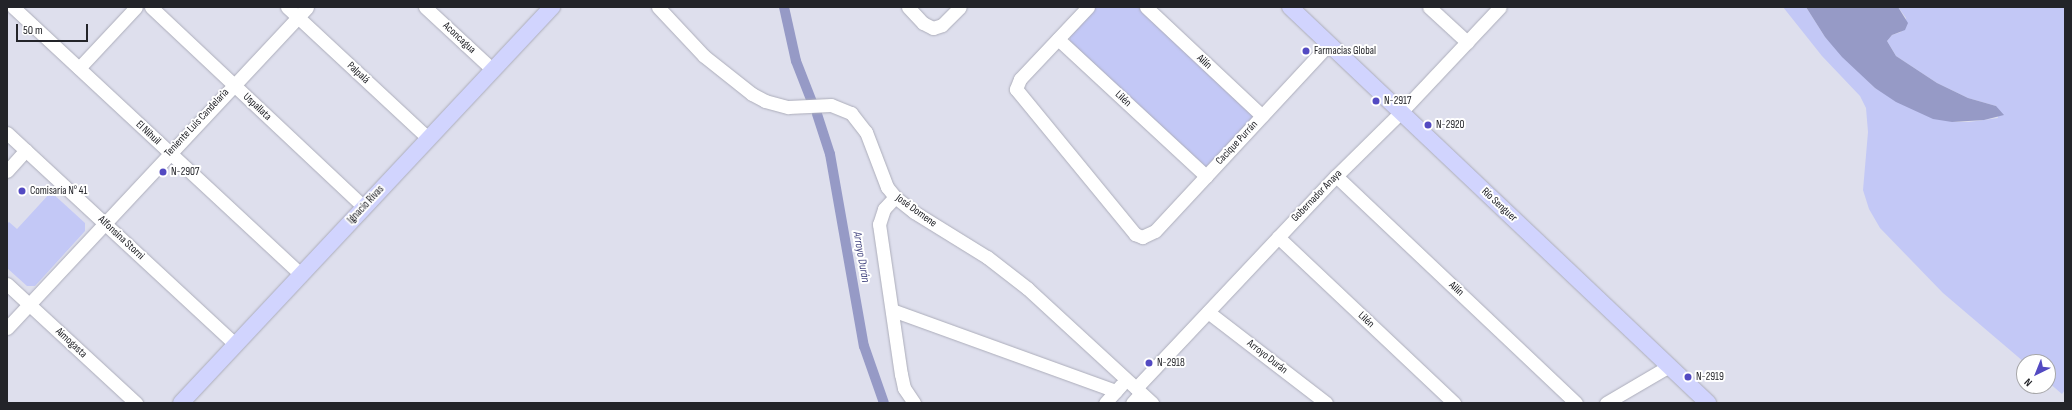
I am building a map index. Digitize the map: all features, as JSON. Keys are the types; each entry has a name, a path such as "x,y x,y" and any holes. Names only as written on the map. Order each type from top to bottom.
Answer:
{"main road":[{"name":"Ignacio Rivas","path":"181,403 300,274 552,7"},
{"name":"Río Senguer","path":"1290,7 1708,403"}],"street":[{"name":"El Nihuil","path":"13,7 300,274"},
{"path":"79,68 136,7"},
{"name":"Uspallata","path":"151,7 364,207"},
{"name":"Palpalá","path":"287,7 302,12 428,138"},
{"name":"Aconcagua","path":"425,7 493,70"},
{"name":"José Domene","path":"658,7 704,56 752,94 765,101 788,107 831,105 851,114 866,132 887,187 895,197 1008,273 1152,403"},
{"path":"908,7 923,23 933,28 942,25 960,7"},
{"path":"1058,39 1088,7"},
{"name":"Ailín","path":"1146,7 1262,116"},
{"path":"1429,7 1467,42"},
{"name":"Gobernador Anaya","path":"1132,403 1139,391 1208,312 1336,176 1401,112 1500,7"},
{"name":"Teniente Luis Candelaria","path":"7,328 302,12"},
{"name":"Cacique Purrán","path":"1058,39 1016,87 1020,96 1135,234 1142,237 1155,231 1329,44"},
{"name":"Lilén","path":"1058,39 1206,176"},
{"name":"Alfonsina Storni","path":"7,133 235,344"},
{"path":"7,171 26,150"},
{"name":"Ailín","path":"1336,176 1576,403"},
{"path":"895,197 884,209 879,224 901,374 904,388 914,403"},
{"name":"Lilén","path":"1278,237 1454,403"},
{"name":"Aimogasta","path":"7,284 136,403"},
{"path":"892,310 1116,391"},
{"name":"Arroyo Durán","path":"1208,312 1326,403"},
{"path":"1606,403 1669,366"},
{"path":"1105,403 1126,379"}],"shaded area":[{"path":"1095,7 1142,7 1254,117 1206,167 1203,166 1070,42 1070,35"},
{"path":"1783,7 1806,7 1825,37 1875,88 1952,122 1969,122 1998,118 1996,106 1968,98 1937,83 1896,56 1887,41 1892,35 1901,32 1906,18 1898,7 2065,7 2065,390 2062,394 2056,389 2056,354 2016,355 1943,293 1880,228 1869,209 1863,190 1868,132 1866,108 1860,96 1822,56"},
{"path":"1806,7 1898,7 1908,23 1905,30 1892,35 1887,41 1896,56 1937,83 1968,98 1996,106 2004,115 1984,120 1952,122 1933,119 1896,102 1875,88 1842,57 1825,37"},
{"path":"51,192 85,223 85,231 35,286 27,286 7,268 7,224 9,222 17,229"}],"waterway":[{"name":"Arroyo Durán","path":"784,7 796,61 812,102"},
{"name":"Arroyo Durán","path":"817,114 830,154 864,346 884,403"}],"place":[{"name":"Farmacias Global","path":"1306,51"},
{"name":"N-2917","path":"1376,101"},
{"name":"N-2920","path":"1428,125"},
{"name":"N-2907","path":"163,172"},
{"name":"Comisaría N° 41","path":"22,191"},
{"name":"N-2918","path":"1149,363"},
{"name":"N-2919","path":"1688,377"}]}
